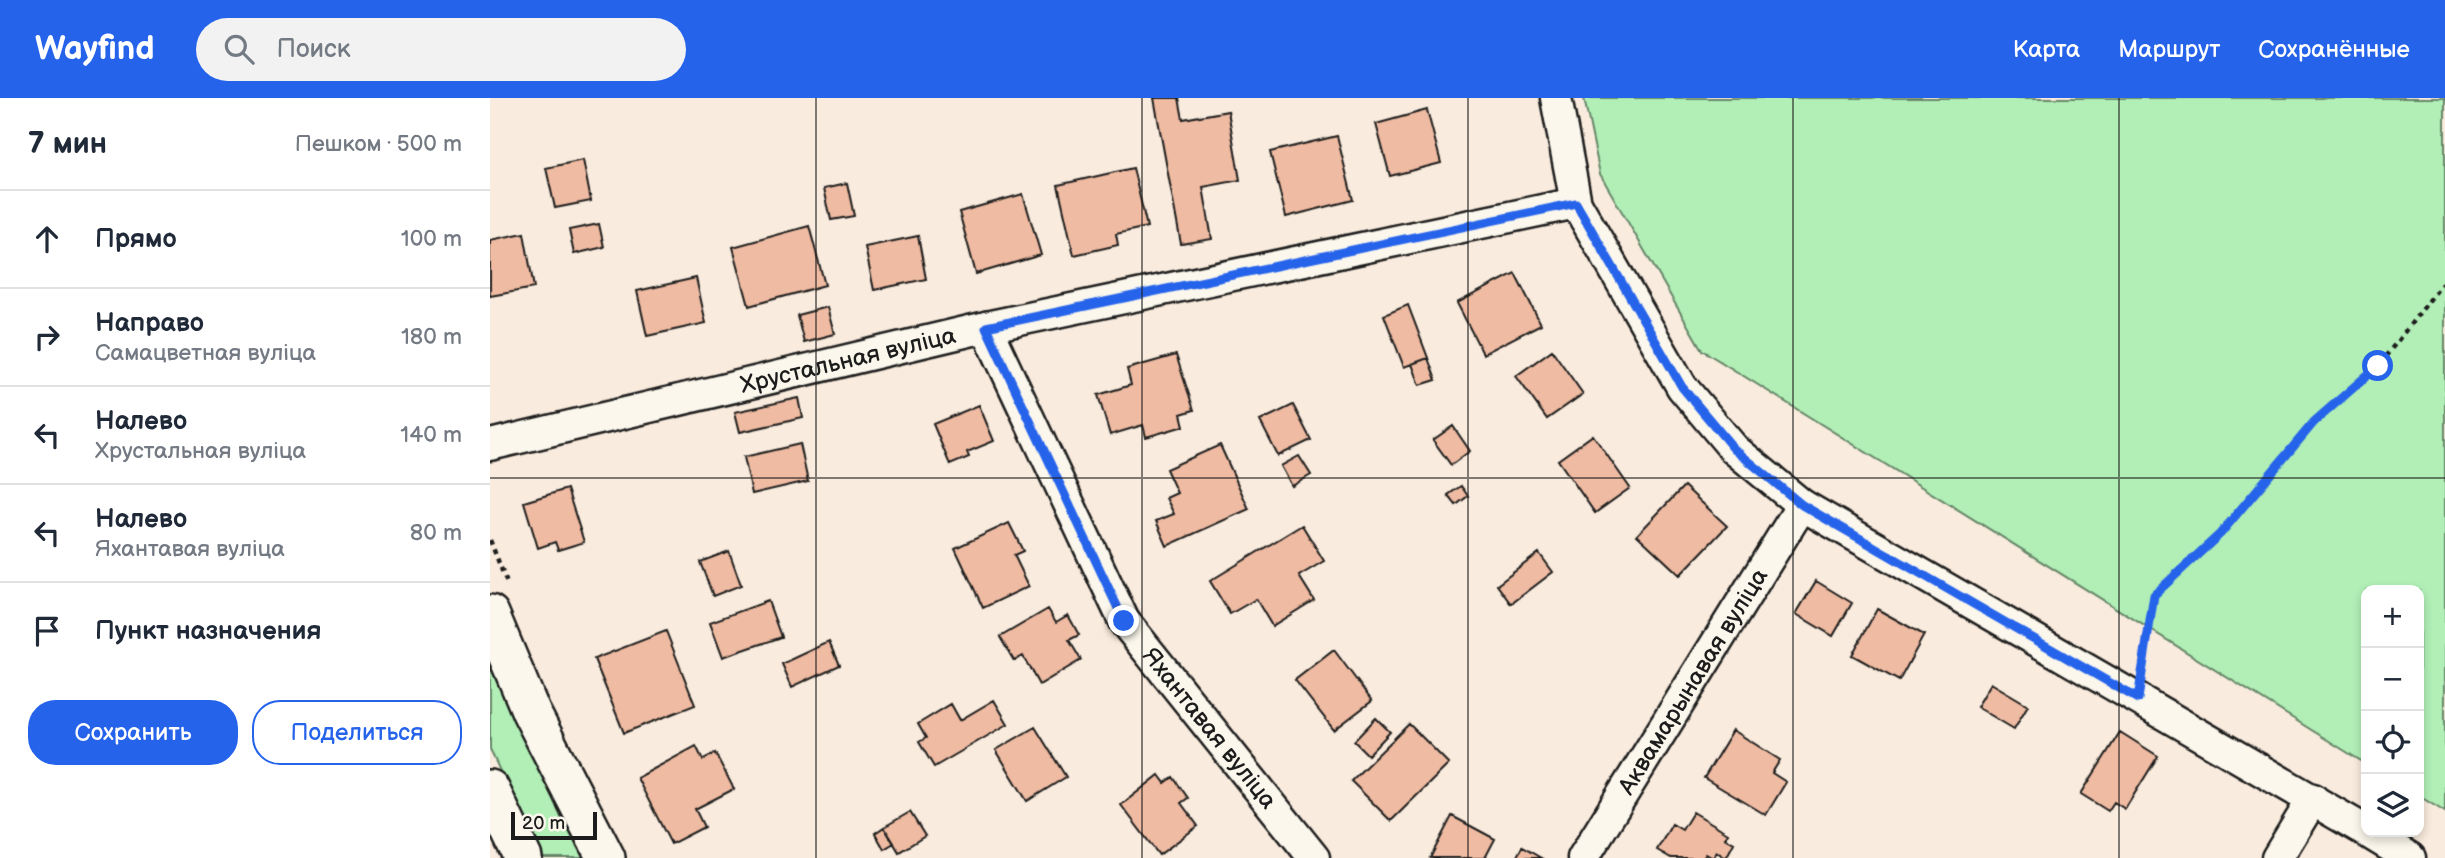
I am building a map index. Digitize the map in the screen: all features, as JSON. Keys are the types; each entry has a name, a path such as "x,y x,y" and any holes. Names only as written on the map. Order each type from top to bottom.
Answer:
{"street":[{"path":"1556,98 1576,203 1682,387 1734,449 1802,505 2361,828"},
{"name":"Хрустальная вуліца","path":"490,445 986,327 1576,203"},
{"name":"Яхантавая вуліца","path":"986,327 1124,621 1314,858"},
{"name":"Аквамарынавая вуліца","path":"1583,858 1802,505"},
{"path":"490,614 531,712 606,858"},
{"path":"490,789 523,858"},
{"path":"2277,858 2312,799"},
{"path":"2375,837 2410,858"}],"path":[{"path":"2138,699 2154,595 2220,534 2314,422 2378,366 2445,280"}],"green space":[{"path":"1584,98 2445,98 2445,812 2424,799 2424,585 2361,585 2361,761 1702,350 1600,174"},
{"path":"490,656 559,813 583,858 539,858 490,749"}],"building":[{"path":"1154,98 1179,98 1183,119 1228,111 1240,180 1203,187 1212,239 1181,244"},
{"path":"1427,110 1441,163 1390,176 1376,124"},
{"path":"1337,136 1353,200 1286,217 1270,152"},
{"path":"583,160 591,201 555,208 546,168"},
{"path":"1133,168 1147,227 1116,234 1118,245 1074,255 1058,185"},
{"path":"847,183 854,216 831,220 824,188"},
{"path":"1023,194 1041,255 976,274 959,212"},
{"path":"599,224 604,247 574,254 569,230"},
{"path":"809,226 825,285 749,306 733,247"},
{"path":"524,233 534,288 490,296 490,240"},
{"path":"918,236 926,279 874,290 865,247"},
{"path":"1515,273 1541,324 1483,354 1457,303"},
{"path":"696,278 706,323 647,336 637,291"},
{"path":"1408,305 1428,358 1404,367 1384,315"},
{"path":"828,307 835,334 804,342 797,315"},
{"path":"1552,350 1583,394 1547,419 1516,376"},
{"path":"1176,355 1194,410 1181,414 1184,426 1146,437 1143,425 1110,435 1098,395 1131,385 1127,369"},
{"path":"1428,358 1436,380 1420,385 1412,364"},
{"path":"799,398 803,418 740,432 735,412"},
{"path":"979,405 994,441 967,452 969,457 950,465 933,424"},
{"path":"1293,405 1311,440 1278,456 1260,421"},
{"path":"1453,426 1470,451 1451,465 1433,440"},
{"path":"1593,435 1630,488 1595,513 1558,460"},
{"path":"800,444 808,481 752,494 744,457"},
{"path":"1220,445 1249,509 1167,546 1156,521 1174,514 1166,498 1177,493 1166,469"},
{"path":"1299,456 1311,475 1292,486 1281,466"},
{"path":"1461,486 1468,496 1456,505 1448,495"},
{"path":"1684,486 1727,526 1680,575 1637,535"},
{"path":"567,489 584,542 558,550 555,542 538,548 524,502"},
{"path":"1009,523 1023,551 1014,555 1029,586 983,608 955,548"},
{"path":"1302,525 1324,561 1299,576 1314,600 1272,626 1256,599 1230,614 1210,581"},
{"path":"729,551 741,585 713,596 700,562"},
{"path":"1539,553 1553,572 1511,604 1497,585"},
{"path":"1816,581 1852,603 1833,636 1796,614"},
{"path":"768,601 781,637 723,657 710,622"},
{"path":"1048,609 1056,622 1068,615 1079,635 1069,640 1081,660 1039,685 1023,656 1014,661 1000,637"},
{"path":"1877,609 1924,635 1899,681 1852,655"},
{"path":"666,631 695,705 624,733 594,659"},
{"path":"829,642 839,665 792,687 782,664"},
{"path":"1334,650 1372,701 1334,730 1295,680"},
{"path":"1991,683 2028,705 2014,729 1977,707"},
{"path":"994,700 1008,724 934,767 919,742 926,738 918,724 951,704 960,720"},
{"path":"1376,718 1390,732 1368,755 1354,741"},
{"path":"1409,724 1449,764 1391,821 1351,781"},
{"path":"1035,727 1066,777 1027,801 996,750"},
{"path":"1733,730 1780,760 1772,773 1786,782 1766,815 1704,778"},
{"path":"2120,732 2158,756 2125,809 2114,802 2108,811 2081,794"},
{"path":"696,746 703,760 715,753 734,789 695,809 704,827 671,844 637,778"},
{"path":"1159,775 1165,783 1173,777 1188,798 1181,803 1198,826 1159,855 1121,805"},
{"path":"910,812 925,836 899,852 884,827"},
{"path":"1693,812 1728,833 1725,838 1734,843 1726,858 1717,852 1713,858 1706,854 1703,858 1671,858 1657,850 1672,824 1682,830"},
{"path":"1452,816 1495,839 1485,858 1430,858"},
{"path":"884,827 894,843 884,849 875,833"},
{"path":"1522,847 1541,858 1516,858"}],"route":[{"path":"1124,621 986,327 1576,203 1682,387 1734,449 1802,505 2138,699 2154,595 2220,534 2314,422 2378,366"}]}
